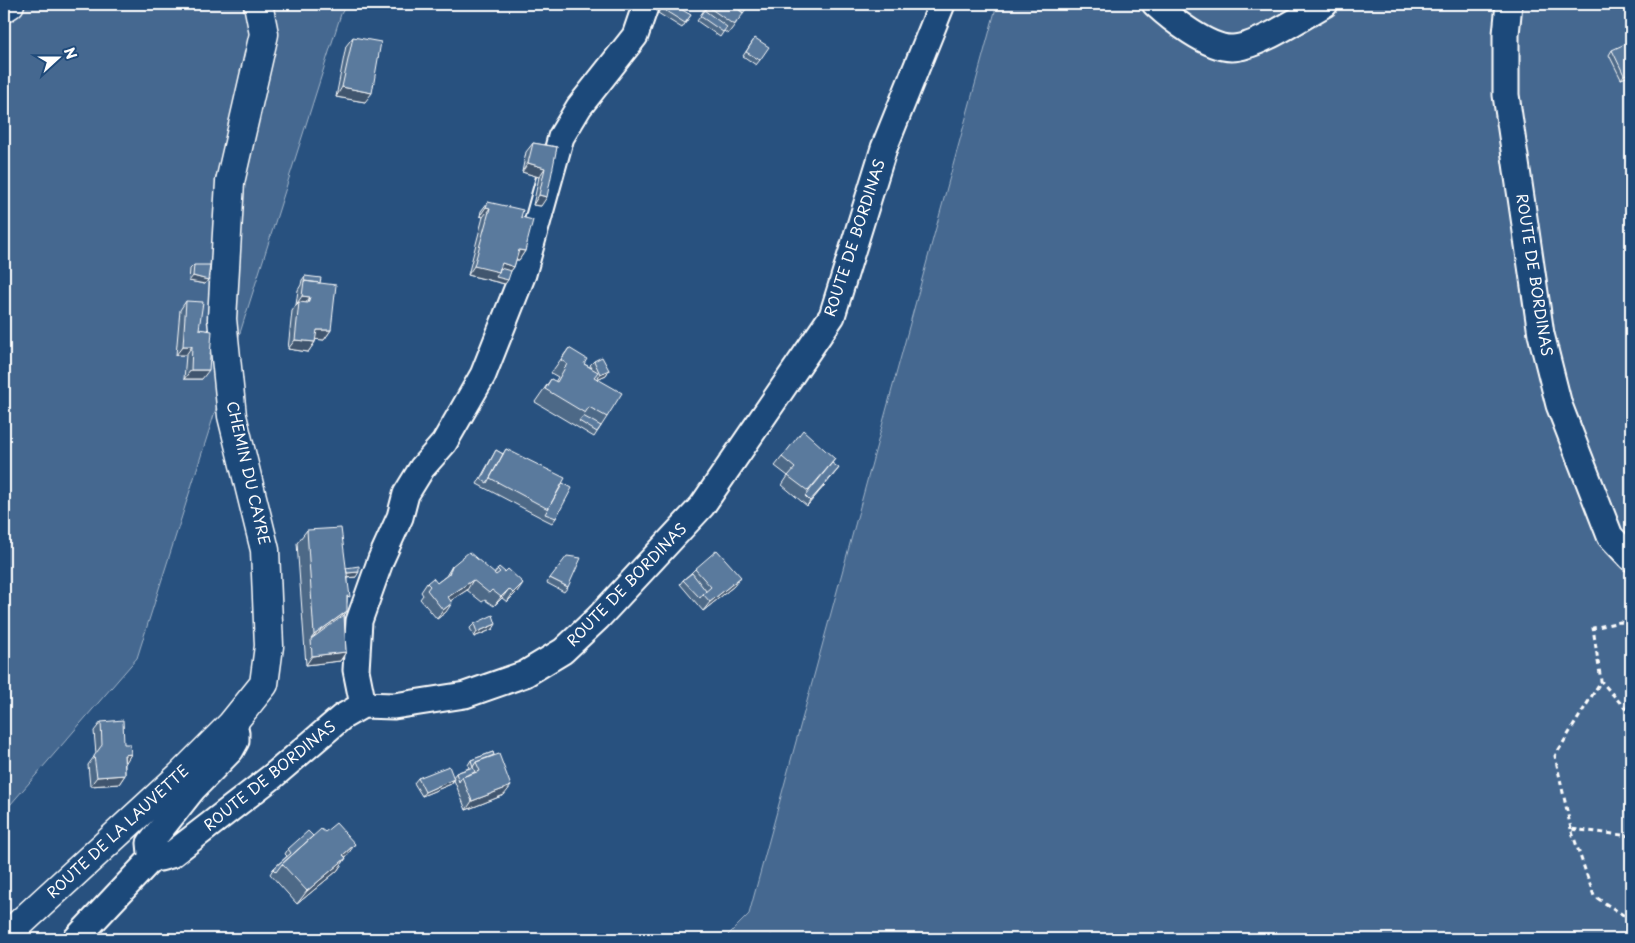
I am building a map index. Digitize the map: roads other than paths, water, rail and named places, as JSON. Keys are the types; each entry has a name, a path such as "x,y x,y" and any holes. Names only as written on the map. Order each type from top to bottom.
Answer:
{"street":[{"path":"4,8 10,4"},
{"name":"CHEMIN DU CAYRE","path":"230,725 264,684 269,646 265,550 232,416 222,319 230,182 264,34 258,4"},
{"path":"363,705 356,670 359,621 381,559 400,517 406,494 422,468 444,443 483,375 523,274 561,137 579,107 636,36 646,4"},
{"name":"ROUTE DE BORDINAS","path":"155,855 160,858 171,855 273,776 342,717 363,705 394,706 465,695 525,674 562,651 598,618 702,506 832,316 884,148 942,4"},
{"path":"1155,4 1207,41 1229,49 1238,48 1265,38 1325,4"},
{"name":"ROUTE DE BORDINAS","path":"1509,4 1506,34 1506,95 1540,334 1559,406 1610,536 1631,558"},
{"path":"76,939 155,855 151,853 150,843 192,789 231,750 236,741 236,732 230,725"},
{"name":"ROUTE DE LA LAUVETTE","path":"4,938 180,776 230,725"}]}
